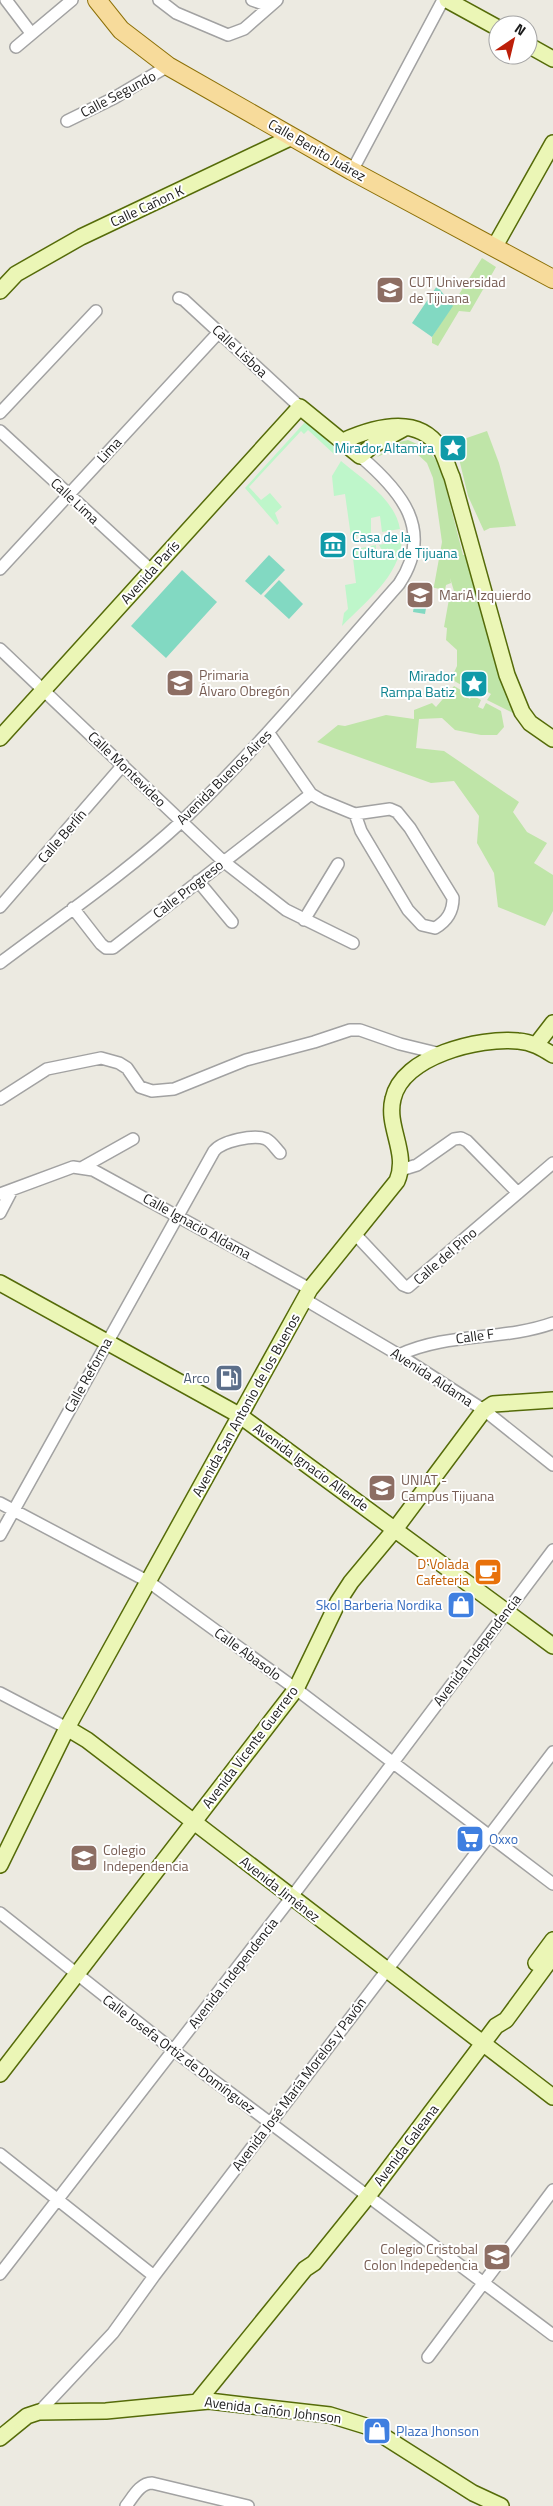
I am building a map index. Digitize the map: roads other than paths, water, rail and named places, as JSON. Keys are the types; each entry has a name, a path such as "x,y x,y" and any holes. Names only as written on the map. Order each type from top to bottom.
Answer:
{"main road":[{"name":"Calle Benito Juárez","path":"97,0 121,30 168,66 352,171 495,246 553,279"},
{"path":"445,0 488,23"},
{"path":"538,50 553,58"},
{"name":"Calle Cañon K","path":"2,284 81,237 292,137"},
{"path":"495,246 553,143"},
{"path":"300,407 360,456 372,446 403,429"},
{"name":"Avenida París","path":"0,738 300,407"},
{"path":"342,441 380,427 421,432 441,449 452,477 507,674 522,712 530,723 553,739"},
{"path":"536,1044 553,1023"},
{"path":"401,1170 401,1155 391,1111 397,1086 414,1067 440,1054 478,1043 501,1040 536,1044 553,1055"},
{"name":"Avenida San Antonio de los Buenos","path":"0,1865 67,1728 307,1294 390,1190 401,1170"},
{"name":"Avenida Ignacio Allende","path":"0,1283 239,1415 396,1528 553,1646"},
{"path":"484,1410 493,1404 553,1400"},
{"name":"Avenida Vicente Guerrero","path":"0,2074 296,1689 339,1601 351,1582 396,1528 484,1410"},
{"name":"Avenida Jiménez","path":"67,1728 87,1740 290,1898 553,2097"},
{"name":"Avenida Galeana","path":"496,2026 498,2014 553,1940"},
{"name":"Avenida Galeana","path":"204,2401 311,2272 314,2263 368,2196 496,2026 506,2020 553,1956"},
{"name":"Avenida Cañón Johnson","path":"0,2438 27,2416 39,2412 106,2411 204,2401 330,2415 369,2427 474,2493 501,2506"}],"street":[{"path":"6,0 31,33"},
{"path":"16,47 72,0"},
{"path":"158,0 176,13 228,35 244,29 273,3"},
{"path":"252,0 273,3"},
{"path":"352,171 445,0"},
{"name":"Calle Segundo","path":"66,121 114,98 168,66"},
{"name":"Calle Lisboa","path":"178,298 184,300 300,407"},
{"path":"0,414 96,311"},
{"name":"Lima","path":"0,569 219,332"},
{"name":"Calle Lima","path":"0,430 152,571"},
{"name":"Avenida Buenos Aires","path":"2,959 73,908 181,822 268,732 399,584 407,572 413,556 414,529 408,510 398,493 360,456"},
{"name":"Calle Montevideo","path":"0,649 223,861 272,901 304,920 353,943"},
{"path":"268,732 311,794 355,814 390,809 403,818 452,898 451,912 442,924 435,928 415,920 362,831 355,814"},
{"name":"Calle Berlín","path":"0,907 123,765"},
{"name":"Calle Progreso","path":"73,908 101,944 109,949 311,794"},
{"path":"304,920 338,864"},
{"path":"198,881 232,922"},
{"path":"0,1099 47,1069 101,1058 119,1063 127,1068 140,1087 152,1091 174,1089 246,1060 314,1042 350,1030 360,1030 400,1044 440,1054"},
{"name":"Calle Reforma","path":"0,1535 177,1215 219,1145 225,1142 259,1137 269,1141 280,1153"},
{"path":"401,1170 417,1165 454,1140 461,1138 467,1141 518,1193 553,1163"},
{"path":"0,1194 74,1167 83,1167 133,1139"},
{"name":"Calle Ignacio Aldama","path":"83,1167 93,1170 177,1215 307,1294"},
{"path":"0,1212 12,1190"},
{"name":"Calle del Pino","path":"354,1233 403,1285 408,1287 518,1193"},
{"name":"Avenida Aldama","path":"307,1294 484,1410 553,1464"},
{"name":"Calle F","path":"399,1355 428,1343 553,1323"},
{"name":"Calle Abasolo","path":"0,1503 149,1582 296,1689 553,1884"},
{"name":"Avenida Independencia","path":"0,2274 290,1898 553,1550"},
{"name":"Avenida Jiménez","path":"0,1693 67,1728"},
{"name":"Avenida José María Morelos y Pavón","path":"39,2412 113,2333 154,2276 553,1752"},
{"name":"Calle Josefa Ortiz de Domínguez","path":"0,1913 173,2050 553,2335"},
{"path":"0,2154 154,2276"},
{"path":"428,2357 482,2282 553,2190"},
{"path":"126,2506 146,2483 248,2506"}],"place":[{"name":"CUT Universidad de Tijuana","path":"390,290"},
{"name":"Mirador Altamira","path":"453,448"},
{"name":"Casa de la Cultura de Tijuana","path":"333,545"},
{"name":"MariA Izquierdo","path":"420,595"},
{"name":"Primaria Álvaro Obregón","path":"180,683"},
{"name":"Mirador Rampa Batiz","path":"474,684"},
{"name":"Arco","path":"229,1378"},
{"name":"UNIAT - Campus Tijuana","path":"382,1488"},
{"name":"D'Volada Cafeteria","path":"488,1572"},
{"name":"Skol Barberia Nordika","path":"461,1605"},
{"name":"Oxxo","path":"470,1839"},
{"name":"Colegio Independencia","path":"84,1858"},
{"name":"Colegio Cristobal Colon Indepedencia","path":"497,2257"},
{"name":"Plaza Jhonson","path":"377,2431"}]}
